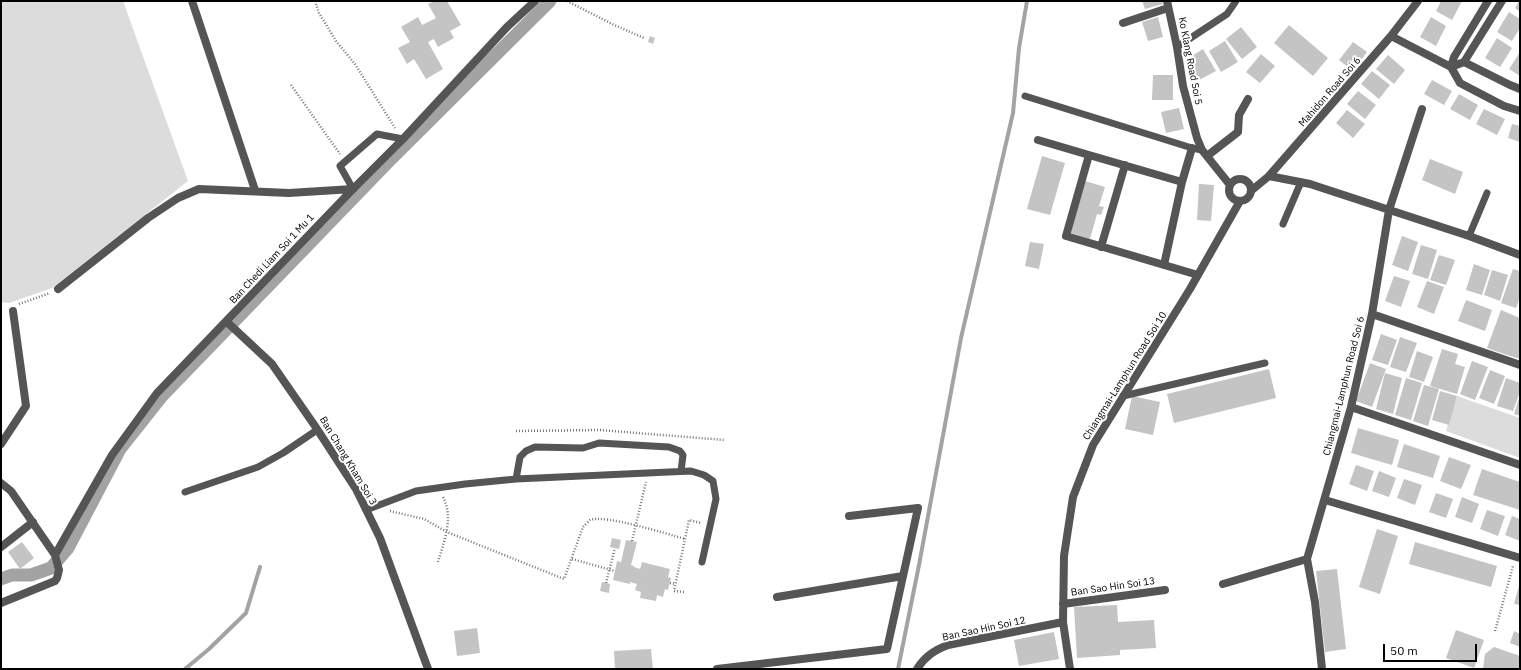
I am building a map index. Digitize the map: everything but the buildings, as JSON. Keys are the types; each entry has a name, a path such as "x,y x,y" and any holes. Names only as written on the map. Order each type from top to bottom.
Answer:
{"street":[{"path":"192,1 255,190"},
{"name":"Ban Chedi Liam Soi 1 Mu 1","path":"1,603 55,581 58,575 57,560 112,454 158,393 230,325 353,189 507,27 535,1"},
{"name":"Mahidon Road Soi 6","path":"1252,190 1269,176 1391,36 1418,1"},
{"path":"1451,67 1454,57 1488,1"},
{"path":"1451,67 1464,62 1502,1"},
{"path":"1123,23 1168,4"},
{"name":"Ko Klang Road Soi 5","path":"1168,4 1183,86 1197,138 1204,153 1230,185"},
{"path":"1391,36 1451,67 1460,83 1504,106 1520,112"},
{"path":"1464,62 1520,89"},
{"path":"1204,153 1238,132 1239,115 1248,99"},
{"name":"Chiangmai-Lamphun Road Soi 6","path":"1322,669 1315,602 1307,559 1351,407 1372,314 1389,210 1422,109"},
{"path":"1038,140 1182,182"},
{"path":"1164,265 1182,182 1192,148"},
{"path":"1090,155 1066,236 1198,275"},
{"path":"1101,246 1125,165"},
{"path":"1269,176 1301,182 1469,236 1520,255"},
{"path":"1241,178 1249,182 1252,190 1248,198 1240,201 1235,200 1229,194 1230,185 1236,179 1241,178"},
{"path":"58,289 148,218 178,198 199,189 255,190 289,193 353,189"},
{"name":"Chiangmai-Lamphun Road Soi 10","path":"1070,669 1063,622 1064,556 1074,497 1092,445 1198,275 1240,201"},
{"path":"1,444 26,406 13,309"},
{"path":"1372,314 1520,365"},
{"name":"Ban Chang Kham Soi 3","path":"230,325 272,364 356,489 380,538 428,669"},
{"path":"1351,407 1520,465"},
{"path":"1,483 11,491 57,560"},
{"path":"1325,500 1518,557"},
{"path":"717,669 786,665 887,649 918,508 849,516"},
{"path":"1,547 33,522"},
{"path":"1223,584 1307,559"},
{"path":"777,597 903,576"},
{"name":"Ban Sao Hin Soi 13","path":"1063,604 1165,590"},
{"name":"Ban Sao Hin Soi 12","path":"917,669 925,658 936,650 948,645 1063,622"}],"lane":[{"path":"1177,47 1227,14 1236,1"},
{"path":"1025,96 1204,153"},
{"path":"353,189 340,166 377,134 403,138"},
{"path":"1283,224 1301,182"},
{"path":"1469,236 1487,193"},
{"path":"1123,396 1265,363"},
{"path":"185,492 258,467 283,453 317,430"},
{"path":"516,479 520,457 526,451 535,447 583,448 599,443 669,447 676,449 683,455 681,471"},
{"path":"368,513 416,491 438,488 516,479 691,471 704,475 713,481 716,499 702,562"}],"path":[{"path":"315,1 319,13 336,41 355,64 396,128 393,137"},
{"path":"567,1 612,24 644,38"},
{"path":"291,85 346,161"},
{"path":"13,309 58,289"},
{"path":"632,541 648,474"},
{"path":"438,488 444,500 448,516 447,532 438,562"},
{"path":"368,513 386,510 424,519 447,532 564,578 583,527 590,520 616,520 685,539"},
{"path":"684,592 674,591 689,520 710,525"},
{"path":"606,583 615,548"},
{"path":"1495,631 1518,557"},
{"path":"572,559 615,571"},
{"path":"670,583 675,584"}],"shaded area":[{"path":"1,1 123,1 188,181 52,288 9,303 1,302"},
{"path":"1457,396 1520,418 1520,458 1446,431"}],"waterway":[{"path":"1,579 12,575 31,575 51,568 68,548 120,449 162,396 389,161 550,1"},
{"path":"898,669 961,338 1013,113 1019,48 1027,1"},
{"path":"185,669 209,649 246,613 260,567"}]}
